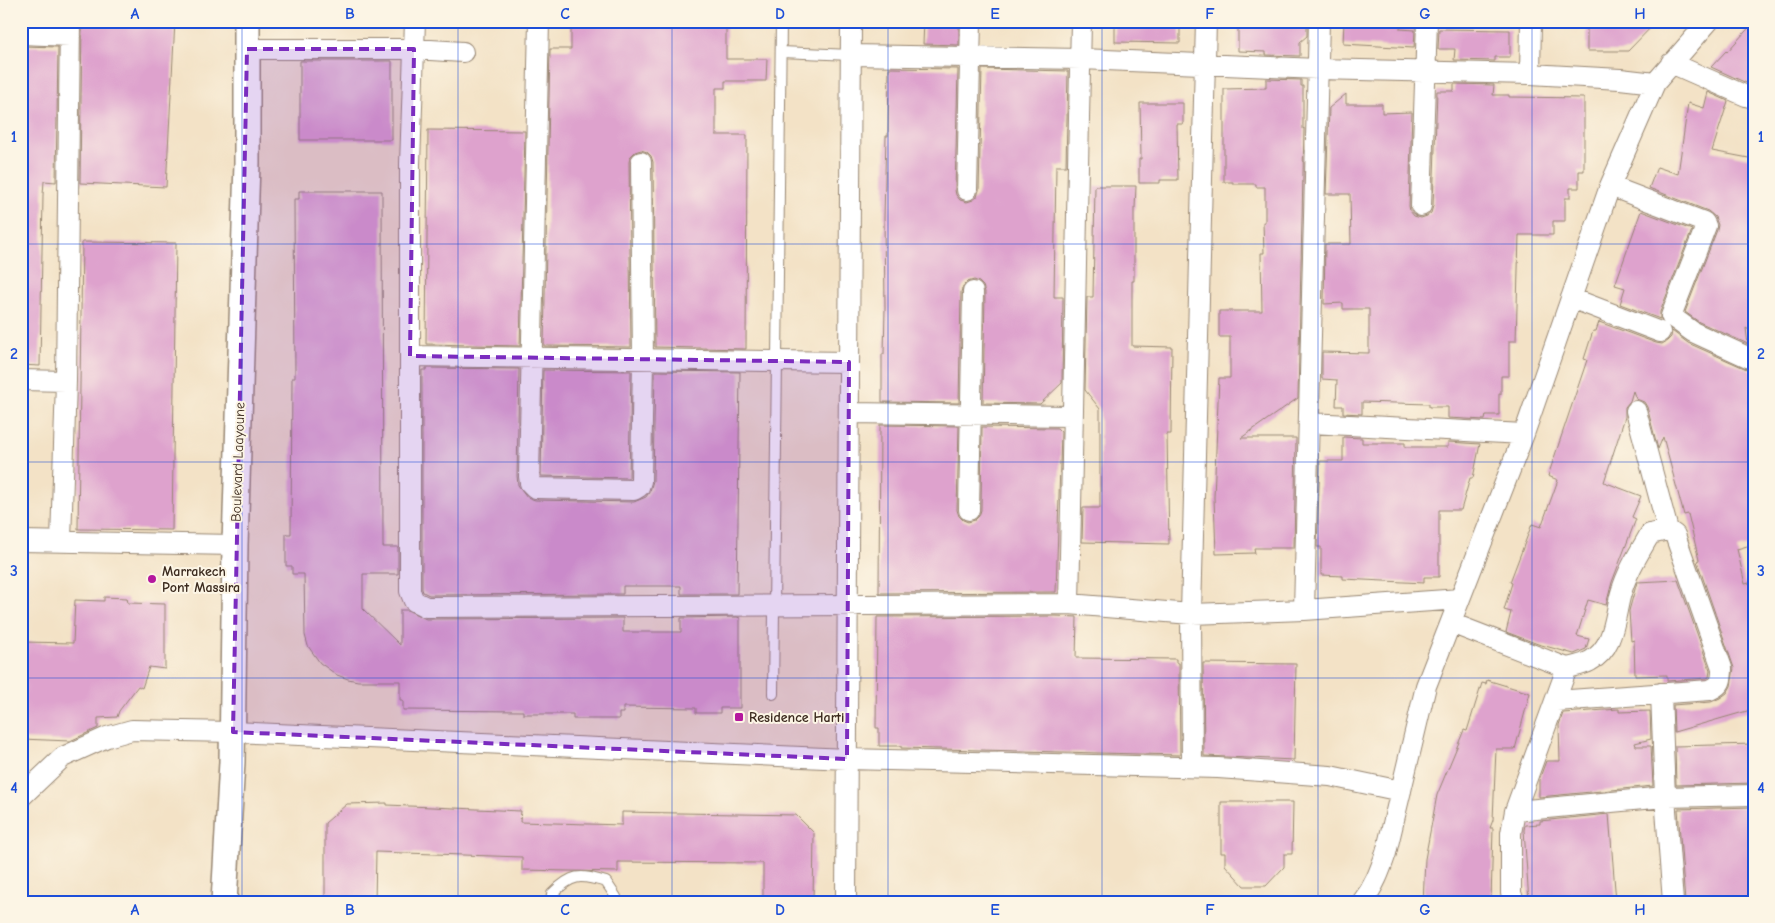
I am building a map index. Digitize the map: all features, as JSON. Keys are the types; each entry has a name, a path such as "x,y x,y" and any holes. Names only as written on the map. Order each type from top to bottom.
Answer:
{"street":[{"name":"Boulevard Laayoune","path":"224,902 233,732 235,544 248,163 247,21"},
{"path":"415,21 410,164 410,591 414,601 426,607 1069,604 1190,614 1304,610 1460,599"},
{"path":"539,21 529,476 530,483 534,488 634,490 639,487 641,481 643,359 641,162"},
{"path":"846,902 851,21"},
{"path":"968,190 971,21"},
{"path":"1069,604 1081,21"},
{"path":"1192,766 1190,614 1206,21"},
{"path":"1304,610 1319,21"},
{"path":"1420,206 1427,21"},
{"path":"1530,74 1531,21"},
{"path":"1362,902 1378,878 1386,853 1426,686 1524,434 1610,186 1655,83 1709,21"},
{"path":"21,34 70,29 66,381 61,541"},
{"path":"247,49 464,52"},
{"path":"851,55 1080,59 1318,70 1530,74 1655,83"},
{"path":"1671,63 1754,98"},
{"path":"1610,186 1704,222 1706,226 1671,316 1693,332 1754,360"},
{"path":"969,510 972,414 972,292"},
{"path":"1571,298 1660,332"},
{"path":"410,356 849,362"},
{"path":"21,380 66,381"},
{"path":"1556,701 1710,690 1719,686 1722,680 1722,668 1675,535 1668,530 1636,411"},
{"path":"849,413 1072,416"},
{"path":"1310,423 1524,434"},
{"path":"1451,622 1568,668 1590,661 1608,644 1614,626 1620,594 1632,564 1650,534 1668,530"},
{"path":"21,541 235,544"},
{"path":"1514,902 1512,893 1511,833 1515,811 1568,668"},
{"path":"1661,694 1665,797 1673,902"},
{"path":"21,797 63,757 107,737 132,730 233,732 847,759 1151,767 1192,766 1330,776 1401,791"},
{"path":"1515,811 1665,797 1754,795"}],"lane":[{"path":"773,694 782,21"},
{"path":"781,52 851,55"},
{"path":"551,902 552,894 565,880 586,876 606,882 616,897 615,902"}],"highlighted area":[{"path":"247,49 414,49 410,356 849,362 847,759 233,732"}],"building":[{"path":"82,21 175,21 166,187 80,183"},
{"path":"571,21 726,21 726,59 767,59 766,81 725,81 725,88 716,88 716,135 747,135 746,349 655,347 653,162 647,152 641,150 635,152 630,157 629,162 631,347 544,346 550,49 571,49"},
{"path":"924,21 959,21 959,45 923,44"},
{"path":"1115,21 1180,21 1180,43 1115,42"},
{"path":"1238,21 1307,21 1307,36 1300,42 1300,56 1266,55 1266,52 1238,51"},
{"path":"1344,21 1400,21 1400,29 1415,30 1414,48 1343,44"},
{"path":"1587,21 1657,21 1628,51 1587,51"},
{"path":"1754,22 1754,82 1751,85 1711,67"},
{"path":"1439,29 1510,30 1510,57 1495,57 1495,61 1454,60 1455,49 1438,49"},
{"path":"21,46 58,47 56,182 44,181 43,195 40,366 21,365"},
{"path":"300,61 392,61 392,140 300,140"},
{"path":"889,68 958,69 955,190 960,200 967,202 977,197 979,190 982,69 1068,71 1066,166 1056,166 1054,297 1063,297 1062,383 1040,404 983,403 985,292 983,286 974,280 967,282 961,292 959,403 882,402 882,354 884,354 885,308 884,218"},
{"path":"1266,79 1301,80 1301,86 1303,86 1304,128 1298,398 1241,438 1296,438 1294,548 1254,548 1255,553 1216,554 1214,497 1219,378 1230,378 1230,337 1219,337 1219,311 1262,311 1261,253 1264,253 1263,222 1265,222 1265,187 1256,187 1256,184 1224,182 1224,89 1266,88"},
{"path":"1454,84 1494,85 1493,95 1509,95 1509,97 1584,98 1584,171 1579,171 1579,188 1570,188 1570,198 1565,198 1565,221 1553,221 1553,235 1519,235 1516,341 1509,341 1509,376 1501,376 1499,415 1486,415 1485,420 1448,418 1448,407 1429,407 1429,404 1362,402 1362,414 1343,413 1343,406 1336,406 1337,380 1322,379 1322,352 1369,353 1369,309 1343,309 1343,303 1324,304 1325,244 1351,244 1350,194 1326,194 1329,108 1346,94 1346,104 1382,104 1382,113 1412,112 1409,206 1414,216 1421,218 1431,213 1433,206 1437,91 1454,91"},
{"path":"1708,92 1728,101 1712,151 1754,159 1754,333 1746,328 1748,344 1699,322 1685,312 1717,230 1718,225 1715,217 1708,211 1649,188 1657,167 1678,174 1688,103 1704,108"},
{"path":"1140,103 1183,103 1183,124 1177,124 1178,180 1160,180 1160,183 1139,183 1139,159 1141,159"},
{"path":"428,130 525,131 520,346 426,344"},
{"path":"1095,186 1136,186 1134,208 1134,281 1132,281 1132,346 1172,347 1171,434 1167,434 1169,544 1082,542 1083,508 1100,508 1100,409 1085,390 1087,297 1093,297"},
{"path":"299,191 382,191 383,547 398,547 398,574 363,574 363,609 400,645 400,610 407,610 426,619 623,618 623,632 681,632 681,618 737,617 740,618 740,708 720,708 720,713 696,713 696,708 623,707 623,713 619,713 619,719 573,719 573,714 523,714 523,711 403,710 403,700 400,700 400,681 358,681 348,679 337,675 320,663 308,646 305,635 304,574 292,574 292,566 286,566 286,534 291,534 292,378 295,378 294,199 299,199"},
{"path":"1641,211 1692,230 1660,312 1660,319 1620,304 1625,288 1615,285"},
{"path":"82,242 176,243 172,530 78,529"},
{"path":"1599,322 1662,344 1671,337 1672,331 1688,343 1751,371 1754,391 1754,544 1737,549 1745,584 1754,582 1754,709 1674,732 1673,705 1711,702 1720,698 1727,693 1731,686 1734,668 1697,561 1699,560 1688,514 1684,515 1663,437 1658,449 1647,407 1644,402 1636,399 1633,391 1630,401 1625,407 1625,417 1604,482 1641,496 1632,517 1636,519 1612,582 1606,605 1588,600 1577,636 1589,639 1586,649 1574,654 1538,644 1506,632 1511,612 1504,610 1512,583 1510,582 1532,524 1541,527 1558,480 1548,476 1587,360 1584,359 1593,331 1596,331"},
{"path":"426,368 519,369 517,476 518,485 527,497 535,500 634,502 646,497 653,481 655,371 740,372 737,594 681,594 681,586 623,586 623,594 429,595 423,592 422,370 426,370"},
{"path":"543,370 631,371 629,478 541,476"},
{"path":"880,425 959,426 957,510 959,516 968,522 975,520 981,510 982,427 1057,428 1061,432 1056,592 879,593"},
{"path":"1343,437 1362,438 1362,443 1405,443 1405,447 1448,447 1448,442 1480,444 1473,478 1470,478 1461,510 1439,510 1439,577 1424,577 1424,583 1343,579 1343,576 1321,575 1321,547 1317,547 1320,461 1343,461"},
{"path":"1678,580 1710,670 1709,677 1667,681 1667,675 1635,676 1634,640 1631,641 1629,611 1637,582"},
{"path":"104,597 127,598 128,603 165,604 165,669 149,667 142,688 138,686 119,711 117,717 98,718 98,728 70,741 21,739 23,642 73,643 75,600 104,601"},
{"path":"877,617 1077,617 1076,658 1176,659 1176,663 1179,663 1180,755 879,746 879,728 876,728"},
{"path":"1203,663 1296,664 1294,760 1204,756"},
{"path":"1487,680 1530,693 1515,749 1496,749 1493,820 1490,828 1493,828 1491,902 1423,902 1425,859 1437,795 1464,730 1467,731 1482,683 1486,684"},
{"path":"1619,709 1619,712 1650,711 1651,739 1635,743 1636,746 1651,746 1653,786 1539,797 1539,780 1546,761 1560,761 1559,725 1563,713"},
{"path":"1754,744 1754,783 1676,785 1675,746"},
{"path":"1221,802 1293,802 1292,854 1284,854 1284,867 1266,886 1244,886 1225,865 1225,853 1221,853"},
{"path":"387,803 387,805 521,811 520,822 622,825 622,812 796,815 814,833 813,902 763,902 763,863 618,862 618,872 522,870 522,857 376,852 375,902 325,902 325,823 347,804"},
{"path":"1754,807 1754,902 1685,902 1678,809"},
{"path":"1609,814 1616,902 1529,902 1525,825 1540,824 1540,821"}],"place":[{"name":"Marrakech Pont Massira","path":"152,579"},
{"name":"Residence Harti","path":"739,717"}]}
